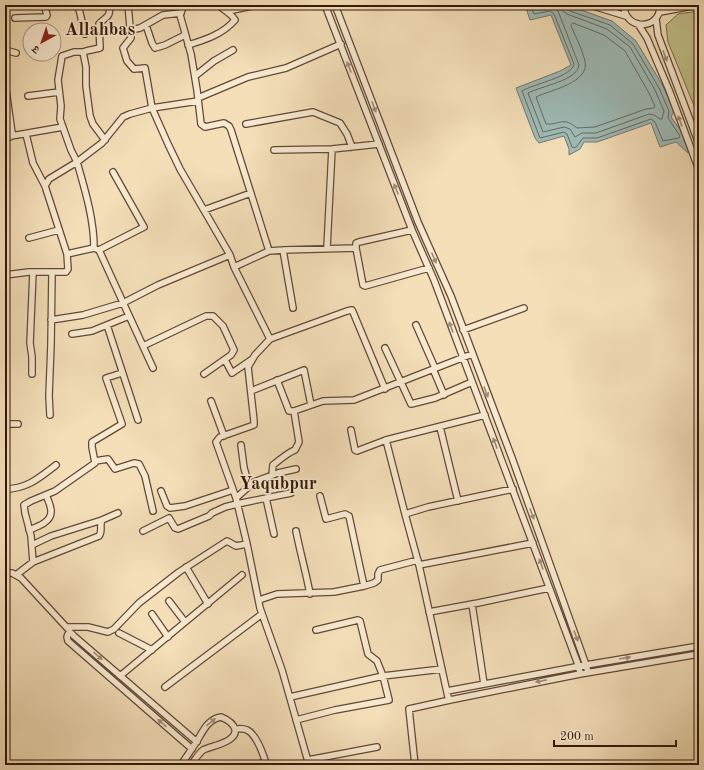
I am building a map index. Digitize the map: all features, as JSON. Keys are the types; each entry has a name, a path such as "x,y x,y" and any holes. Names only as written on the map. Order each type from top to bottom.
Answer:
{"street":[{"path":"15,18 46,16 45,8 50,5"},
{"path":"78,5 85,34"},
{"path":"110,5 108,18 99,24 100,48 83,52 74,52 62,56 58,77 61,106 60,115 71,150 78,162 89,205 97,249 153,368"},
{"path":"128,5 132,38 123,46 124,53 128,62 135,70 145,68 152,108 180,169 230,254 234,267 270,339"},
{"path":"184,5 181,14 195,76 201,124 203,127 224,123 229,126 269,251"},
{"path":"188,45 209,38 223,31 235,20 228,11 218,5"},
{"path":"228,11 257,5"},
{"path":"325,5 411,228 429,268 463,357 550,588 579,667 580,674"},
{"path":"334,5 418,222 451,296 512,458 588,672"},
{"path":"590,5 626,16 631,21 638,24 646,24 656,19 660,12 660,5"},
{"path":"624,5 626,16"},
{"path":"660,12 698,5"},
{"path":"131,30 146,25 163,15 181,14"},
{"path":"656,19 658,35 699,144"},
{"path":"638,24 647,38 669,90 699,170"},
{"path":"146,25 155,48 186,35"},
{"path":"45,186 49,179 78,162 102,143 123,117 152,108 198,100 248,77 286,68 341,44"},
{"path":"5,50 16,53"},
{"path":"195,76 214,60 233,50"},
{"path":"83,52 86,67 87,93 91,119 105,140"},
{"path":"5,83 12,129 11,136"},
{"path":"28,96 59,92"},
{"path":"246,124 313,112 340,123 347,134 352,147"},
{"path":"5,138 63,127"},
{"path":"5,275 33,272 66,272 68,270 66,254 59,230 45,186 32,164 26,134"},
{"path":"274,150 332,149 379,144"},
{"path":"327,248 332,149"},
{"path":"66,254 97,249 144,227 113,172"},
{"path":"204,210 251,193"},
{"path":"418,222 411,228 356,243 363,285 365,286 429,268"},
{"path":"28,238 59,230"},
{"path":"234,267 269,251 356,248"},
{"path":"283,250 293,308"},
{"path":"51,320 83,315 123,302 230,254"},
{"path":"32,374 30,343 33,272"},
{"path":"50,415 49,396 52,344 52,272"},
{"path":"463,330 524,308"},
{"path":"225,360 232,373 251,360 270,339 352,310 385,389"},
{"path":"72,334 92,331 129,316"},
{"path":"143,346 206,316 213,316 222,326 234,350 234,353 204,374"},
{"path":"107,325 138,420"},
{"path":"416,325 444,395"},
{"path":"385,348 411,404 416,404 444,395 472,382"},
{"path":"278,380 289,411 323,401 354,400 472,354"},
{"path":"251,360 248,367 254,425 224,436 216,442 236,501 262,614 290,697 308,763 377,747"},
{"path":"251,391 304,370 311,405"},
{"path":"34,562 29,530 24,513 24,505 62,486 91,467 95,461 92,442 122,424 106,378 122,372"},
{"path":"212,401 224,436"},
{"path":"272,475 273,465 288,452 296,450 299,442 294,410"},
{"path":"351,430 356,451 386,440 485,416"},
{"path":"5,424 18,424"},
{"path":"440,427 458,501"},
{"path":"386,440 419,563 448,698 450,700"},
{"path":"241,444 244,468 249,485"},
{"path":"95,461 108,459 115,469 139,464 145,476 153,511"},
{"path":"5,489 16,489 31,484 56,465"},
{"path":"143,531 170,518 175,528 178,529 209,516 236,501 249,485 254,482 272,475 296,469"},
{"path":"405,514 428,507 513,489"},
{"path":"161,491 167,506 170,508 185,506 232,490"},
{"path":"236,501 266,498 291,492"},
{"path":"29,530 42,524 51,514 46,495"},
{"path":"320,496 326,519 346,514 349,516 364,586"},
{"path":"266,498 274,534"},
{"path":"32,545 51,536 102,520 118,513"},
{"path":"16,575 34,562 99,536 101,532 100,524 102,520"},
{"path":"296,531 310,594"},
{"path":"67,627 88,627 108,632 114,630 139,603 186,568 227,541 236,546 247,544"},
{"path":"259,600 277,594 327,594 374,583 378,580 380,570 533,543"},
{"path":"186,568 208,604"},
{"path":"5,573 12,573 21,578 71,633 197,742"},
{"path":"120,676 242,575"},
{"path":"429,612 550,588"},
{"path":"169,601 185,622"},
{"path":"472,604 484,684"},
{"path":"152,614 168,637"},
{"path":"165,687 262,614"},
{"path":"296,720 335,710 389,700 383,676 375,659 368,654 360,620 316,630"},
{"path":"71,633 68,634 68,641 192,749"},
{"path":"119,633 152,650"},
{"path":"447,692 586,665 699,647"},
{"path":"415,765 409,708 588,672 699,654"},
{"path":"290,697 383,676 442,669"},
{"path":"181,765 197,742 203,730 210,722 221,717 227,720 235,729"},
{"path":"191,765 203,750 227,741 232,737 235,729"},
{"path":"235,729 247,729 256,739 265,760 257,765"}],"shaded area":[{"path":"699,11 699,118 668,42 666,25 678,14"}],"water":[{"path":"525,5 567,5 612,21 636,41 663,86 674,111 671,117 687,139 688,153 676,142 660,147 651,123 597,142 584,142 580,149 569,155 569,149 564,136 539,143 535,138 516,88 560,71 571,65 551,15 530,20"}],"district":[{"name":"Allahbas","path":"100,30"},
{"name":"Yaqubpur","path":"278,484"}]}
